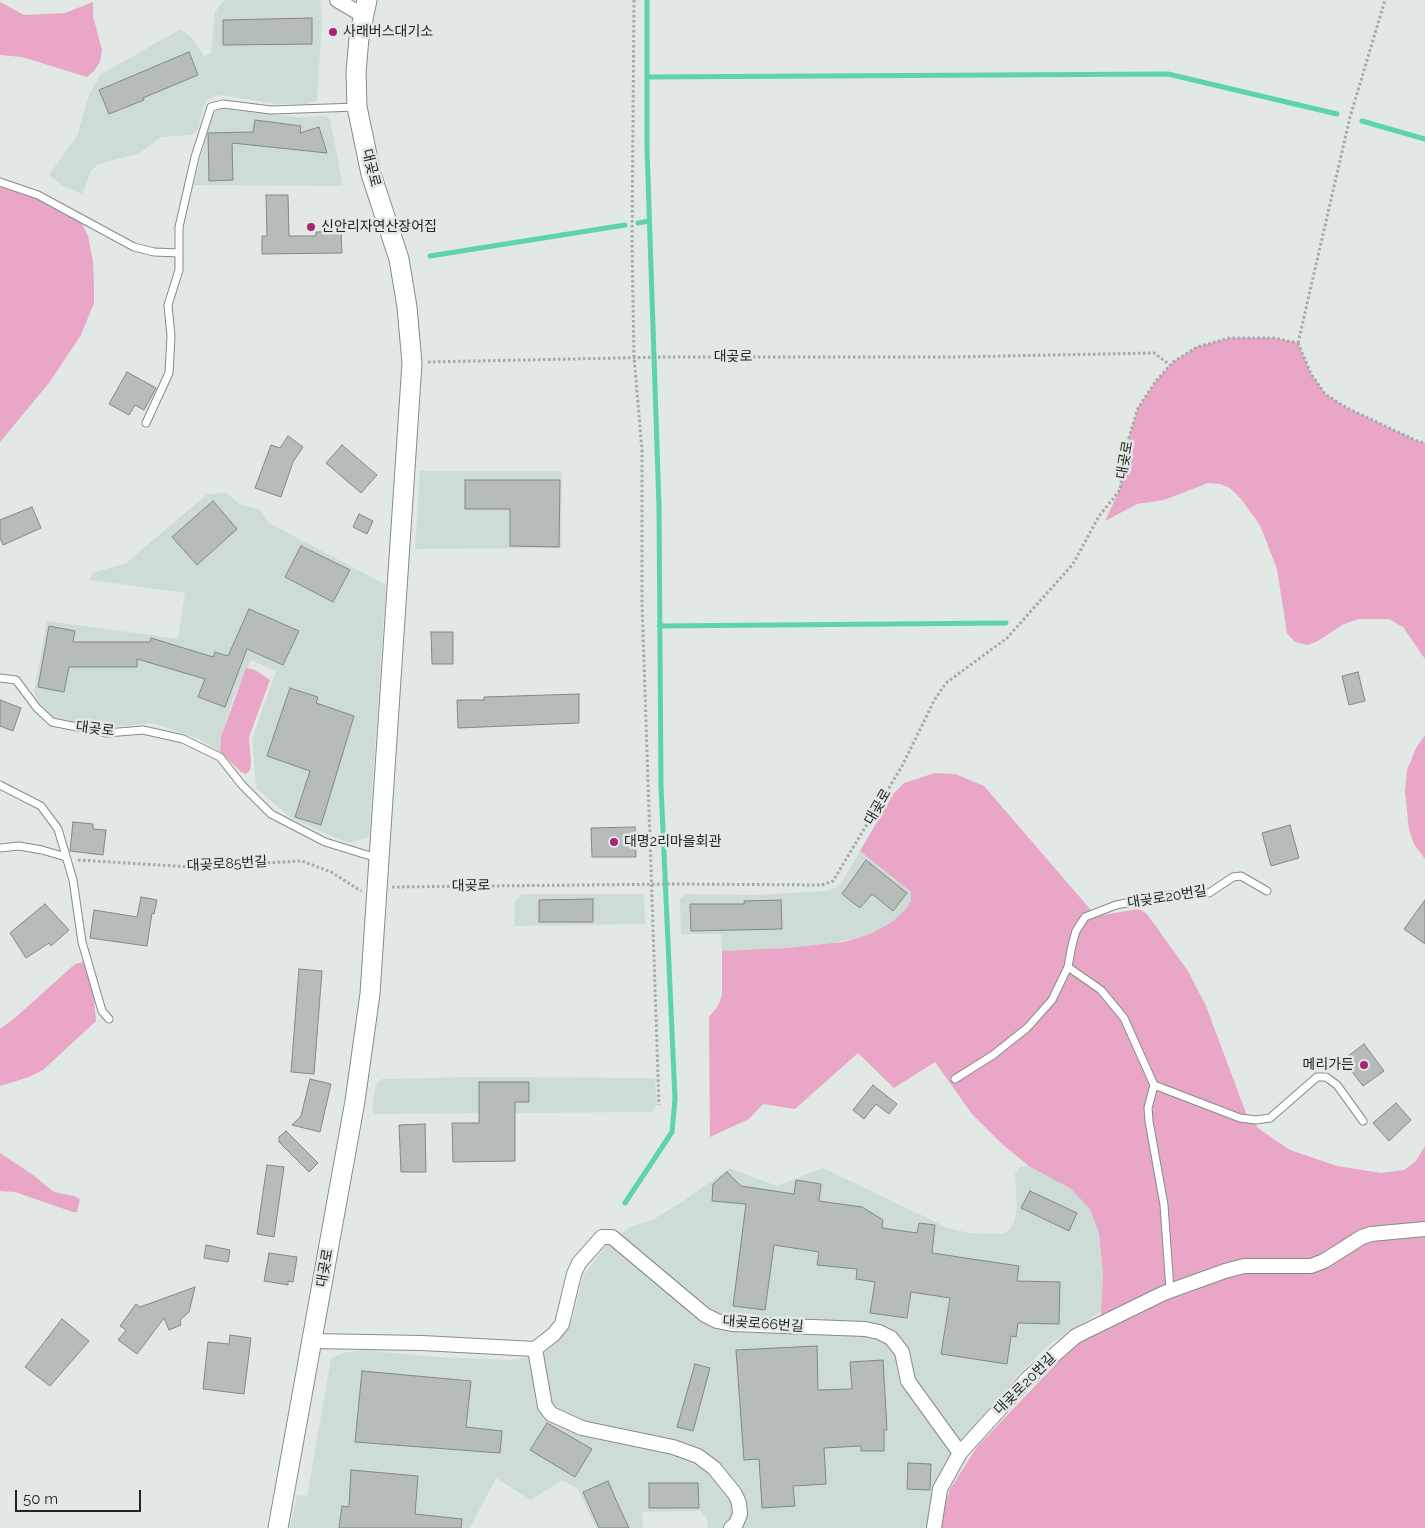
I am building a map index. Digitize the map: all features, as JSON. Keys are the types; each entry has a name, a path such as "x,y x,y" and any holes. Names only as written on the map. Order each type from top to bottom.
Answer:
{"street":[{"path":"338,0 365,8"},
{"name":"대곶로","path":"278,1528 356,1101 370,994 412,363 400,259 370,174 357,107 356,72 365,8"},
{"name":"대곶로20번길","path":"934,1528 940,1489 960,1453 1028,1378 1063,1346 1098,1324 1170,1290 1244,1266 1312,1266 1324,1261 1362,1237 1371,1234 1425,1229"},
{"name":"대곶로66번길","path":"535,1349 554,1334 562,1324 574,1274 579,1264 602,1237 612,1237 705,1315 717,1321 740,1325 865,1329 879,1332 891,1338 902,1352 908,1381 960,1453"},
{"path":"312,1341 422,1343 535,1349 545,1406 551,1414 582,1428 673,1447 698,1456 714,1468 735,1494 739,1503 740,1514 736,1524 731,1528"}],"lane":[{"path":"146,423 168,373 171,336 168,305 180,270 180,227 195,157 211,107 223,104 272,110 357,107"},
{"path":"0,182 38,195 134,247 154,252 180,253"},
{"name":"대곶로","path":"0,678 16,680 37,708 52,722 107,733 143,730 182,739 220,757 242,785 271,814 325,842 380,859"},
{"path":"0,785 41,806 58,828 73,880 82,942 102,1011 109,1019"},
{"path":"0,848 19,846 66,857"},
{"name":"대곶로20번길","path":"1068,967 1076,931 1085,917 1097,911 1146,898 1209,893 1233,877 1241,876 1267,891"},
{"path":"955,1079 994,1055 1028,1028 1052,1000 1068,967 1101,990 1120,1012 1137,1044 1154,1085 1148,1108 1149,1121 1164,1204 1170,1290"},
{"path":"1154,1085 1240,1118 1256,1120 1270,1118 1318,1077 1326,1077 1338,1085 1364,1121"}],"path":[{"path":"634,0 632,243 634,357 642,450 642,603 659,1105"},
{"path":"1385,0 1350,117 1298,343 1311,374 1325,394 1347,408 1417,441 1425,442"},
{"name":"대곶로","path":"378,895 652,884 822,885 833,881 902,766 935,699 946,684 1007,638 1073,564 1099,516 1120,490 1127,444 1138,408 1170,365 1197,347 1230,338 1274,338 1298,343"},
{"name":"대곶로","path":"412,363 634,357 953,357 1154,352 1170,365"},
{"name":"대곶로85번길","path":"66,857 112,864 192,867 302,861 331,872 378,895"}],"shaded area":[{"path":"224,0 320,0 322,21 317,101 307,104 277,104 220,95 208,99 203,107 198,130 192,135 161,137 138,154 98,164 91,171 82,194 63,186 49,175 77,136 89,95 100,75 181,29 193,39 204,56 211,53 215,12"},
{"path":"0,2 24,15 65,13 93,2 93,16 102,50 100,62 87,77 22,57 0,55"},
{"path":"220,109 298,117 325,116 330,119 343,186 194,185 211,118"},
{"path":"0,185 38,198 80,220 88,236 93,262 94,303 81,335 49,383 0,442"},
{"path":"1229,338 1274,338 1298,343 1311,374 1325,394 1347,408 1425,443 1425,659 1403,627 1389,619 1358,619 1342,625 1318,641 1308,645 1295,642 1287,633 1277,569 1260,525 1241,499 1230,488 1220,484 1208,483 1164,500 1137,504 1105,521 1120,489 1127,444 1138,408 1156,381 1173,362 1197,347"},
{"path":"420,471 562,471 561,548 415,549"},
{"path":"225,492 241,505 259,509 269,523 386,585 369,837 348,843 291,818 256,788 252,739 276,671 251,660 233,699 221,737 220,751 197,738 153,723 105,728 55,718 42,707 34,692 47,621 178,639 185,593 90,580 92,573 126,563 206,495"},
{"path":"246,668 255,670 270,680 249,737 251,763 250,770 246,774 241,772 220,751 221,737"},
{"path":"1425,735 1425,859 1414,844 1409,830 1405,791 1407,770 1416,748"},
{"path":"935,773 955,774 984,786 1096,916 1139,909 1147,914 1188,971 1206,1006 1246,1113 1258,1128 1290,1150 1337,1166 1381,1173 1404,1170 1416,1161 1425,1146 1425,1528 942,1528 944,1506 950,1489 977,1447 1054,1366 1078,1344 1100,1329 1103,1275 1099,1233 1090,1209 1071,1189 1029,1166 1002,1144 972,1114 935,1062 894,1088 858,1053 795,1109 763,1104 749,1119 710,1137 709,1017 718,1006 722,995 722,951 787,948 844,942 870,934 892,922 905,910 911,901 911,892 860,851 894,793 904,783"},
{"path":"860,851 911,892 911,901 905,910 892,922 870,934 823,946 722,951 721,934 681,934 680,899 686,894 757,895 825,891 833,889 841,883"},
{"path":"522,894 644,894 645,924 514,926 515,902"},
{"path":"83,962 93,990 96,1021 43,1070 29,1077 0,1086 0,1029 75,964"},
{"path":"475,1077 655,1078 657,1105 652,1112 375,1114 372,1108 376,1084 382,1079"},
{"path":"0,1153 54,1192 80,1199 77,1212 15,1192 0,1191"},
{"path":"1029,1166 1071,1189 1090,1209 1099,1233 1103,1275 1101,1311 1050,1344 1020,1373 961,1442 944,1465 936,1482 929,1528 708,1528 707,1519 701,1511 642,1512 643,1528 596,1528 578,1489 562,1480 531,1500 496,1478 470,1528 290,1528 297,1495 307,1496 331,1359 342,1353 361,1350 438,1357 510,1360 532,1357 545,1352 560,1339 573,1318 583,1276 606,1245 630,1227 654,1219 682,1202 729,1168 777,1186 823,1168 948,1228 969,1233 1002,1234 1010,1230 1017,1209 1015,1174 1020,1167"}],"building":[{"path":"312,18 312,44 223,45 223,20"},
{"path":"189,52 198,75 109,114 99,90"},
{"path":"255,120 301,126 300,133 319,127 327,153 232,143 233,180 209,181 208,133 253,132"},
{"path":"266,195 288,195 289,236 316,236 316,232 341,231 342,253 262,254 262,236 267,236"},
{"path":"127,372 156,388 144,410 135,405 129,415 109,404"},
{"path":"288,436 303,447 293,462 281,497 255,488 271,445 280,448"},
{"path":"342,445 377,475 361,493 326,463"},
{"path":"465,480 560,480 559,547 510,546 510,509 465,509"},
{"path":"213,501 237,529 197,565 172,537"},
{"path":"32,507 41,528 3,545 0,538 0,520"},
{"path":"359,514 373,521 367,534 353,527"},
{"path":"301,546 350,570 333,602 285,577"},
{"path":"249,609 299,631 283,665 247,649 225,707 198,697 205,679 137,659 137,667 69,667 64,692 38,687 49,626 75,631 73,642 150,642 151,638 213,657 215,652 228,656"},
{"path":"431,632 453,632 453,664 432,664"},
{"path":"1358,672 1365,701 1349,705 1342,676"},
{"path":"290,688 318,697 316,703 354,716 321,825 295,817 310,771 267,756"},
{"path":"579,694 579,723 458,728 457,700 484,700 484,697"},
{"path":"0,700 21,708 13,731 0,726"},
{"path":"73,822 93,824 93,829 106,830 103,855 70,851"},
{"path":"1290,825 1299,858 1271,866 1262,833"},
{"name":"대명2리마을회관","path":"635,827 636,857 592,857 591,828"},
{"path":"866,860 907,893 893,911 872,894 860,908 842,894"},
{"path":"141,897 157,900 154,914 152,913 147,946 90,938 94,910 137,917"},
{"path":"593,899 593,922 539,922 539,900"},
{"path":"781,900 782,929 691,931 690,904 744,904 744,901"},
{"path":"1425,900 1425,944 1404,929"},
{"path":"45,904 69,930 51,946 49,943 26,958 10,933"},
{"path":"299,969 322,971 314,1074 291,1072"},
{"name":"메리가든","path":"1364,1044 1384,1071 1363,1086 1343,1060"},
{"path":"310,1079 331,1084 320,1132 292,1125 301,1116"},
{"path":"479,1082 529,1082 529,1102 515,1102 515,1161 453,1162 452,1123 479,1123"},
{"path":"873,1085 897,1104 889,1114 876,1104 864,1119 853,1110"},
{"path":"1396,1103 1411,1120 1389,1141 1373,1123"},
{"path":"425,1124 426,1172 401,1172 399,1125"},
{"path":"286,1131 318,1163 309,1172 279,1142 279,1137"},
{"path":"267,1165 284,1167 274,1237 257,1234"},
{"path":"727,1172 741,1186 794,1194 796,1180 821,1184 819,1201 862,1207 883,1220 882,1228 917,1233 919,1223 935,1225 932,1253 1019,1266 1017,1281 1060,1282 1059,1324 1018,1323 1016,1337 1011,1336 1007,1364 941,1354 950,1298 911,1292 907,1318 870,1313 875,1282 856,1279 857,1269 817,1265 819,1252 774,1245 765,1310 733,1306 746,1204 712,1201 713,1184"},
{"path":"1030,1191 1077,1213 1069,1231 1021,1208"},
{"path":"206,1245 230,1250 228,1262 204,1258"},
{"path":"269,1253 297,1257 293,1282 288,1281 288,1285 264,1281"},
{"path":"195,1287 189,1312 180,1320 181,1325 169,1330 164,1318 137,1354 118,1340 126,1330 120,1326 136,1304 140,1307"},
{"path":"62,1319 89,1341 50,1386 25,1367"},
{"path":"230,1335 251,1338 244,1394 203,1389 208,1342 229,1344"},
{"path":"817,1346 818,1390 852,1389 850,1362 883,1360 887,1430 884,1430 884,1451 861,1451 861,1446 824,1448 826,1484 793,1486 795,1506 762,1508 759,1459 744,1460 736,1350"},
{"path":"695,1364 710,1368 693,1431 677,1427"},
{"path":"362,1371 471,1381 466,1427 502,1431 500,1453 355,1442"},
{"path":"547,1423 592,1449 575,1477 530,1450"},
{"path":"908,1463 931,1464 930,1490 907,1489"},
{"path":"351,1470 418,1476 415,1514 462,1519 461,1528 339,1528 342,1506 349,1507"},
{"path":"608,1481 629,1528 599,1528 583,1492"},
{"path":"649,1483 698,1483 699,1508 649,1508"}],"waterway":[{"path":"625,1203 672,1132 675,1099 661,786 659,506 647,148 647,0"},
{"path":"647,77 1168,74 1337,114"},
{"path":"1362,121 1425,139"},
{"path":"638,223 649,221"},
{"path":"430,256 625,225"},
{"path":"659,626 1006,623"}],"place":[{"name":"사래버스대기소","path":"333,32"},
{"name":"신안리자연산장어집","path":"311,227"},
{"name":"대명2리마을회관","path":"614,842"},
{"name":"메리가든","path":"1364,1065"}]}
